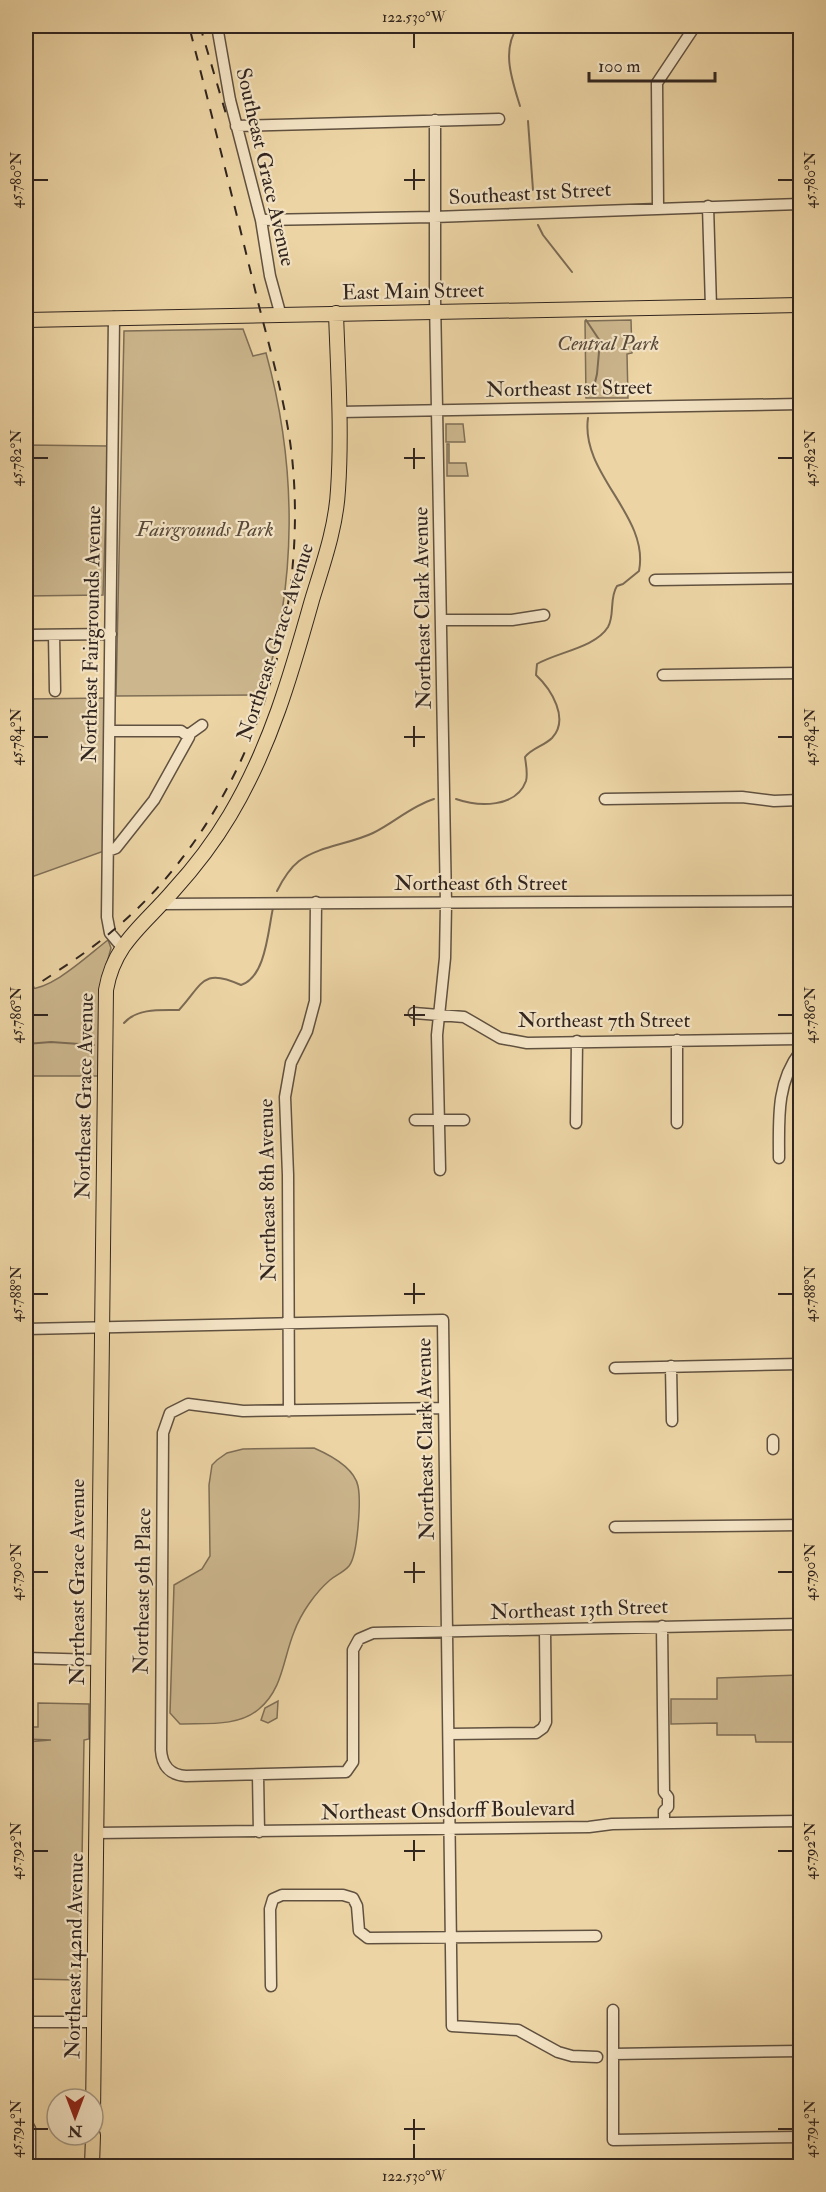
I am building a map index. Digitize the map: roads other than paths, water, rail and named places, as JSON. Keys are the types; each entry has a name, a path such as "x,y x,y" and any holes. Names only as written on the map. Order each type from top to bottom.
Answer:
{"main road":[{"name":"East Main Street","path":"26,320 801,305"},
{"name":"Northeast Grace Avenue","path":"96,1833 106,990 114,960 122,946 205,852 230,816 259,760 276,720 335,519 338,491 339,412 336,313"},
{"name":"Northeast 142nd Avenue","path":"93,2087 96,1833"},
{"path":"92,2166 93,2147"}],"street":[{"name":"Southeast Grace Avenue","path":"217,26 236,126 261,220 270,276 281,316"},
{"path":"658,207 657,83 695,26"},
{"path":"236,126 499,119"},
{"name":"Northeast Clark Avenue","path":"435,120 434,217 446,904 445,958 438,1013 440,1170"},
{"name":"Southeast 1st Street","path":"261,220 434,217 658,207 801,204"},
{"path":"708,206 711,307"},
{"name":"Northeast Fairgrounds Avenue","path":"114,317 107,917 111,933 122,946"},
{"name":"Northeast 1st Street","path":"339,412 801,404"},
{"path":"655,580 801,578"},
{"path":"442,620 512,620 544,615"},
{"path":"26,635 111,634"},
{"path":"54,635 55,691"},
{"path":"663,675 801,673"},
{"path":"108,851 116,848 154,800 187,743 188,735 202,725"},
{"path":"110,731 181,730 188,735"},
{"path":"605,800 742,797 774,801 801,800"},
{"name":"Northeast 6th Street","path":"161,904 801,901"},
{"name":"Northeast 8th Avenue","path":"289,1411 285,1097 291,1063 307,1030 315,1001 316,902"},
{"name":"Northeast 7th Street","path":"414,1013 438,1013 464,1017 507,1040 527,1043 801,1039"},
{"path":"677,1040 677,1123"},
{"path":"576,1123 577,1041"},
{"path":"779,1158 779,1099 790,1068 801,1052"},
{"path":"415,1120 464,1120"},
{"name":"Northeast Clark Avenue","path":"288,1323 443,1320 452,1829 452,2025 518,2030 572,2056 597,2057"},
{"path":"26,1329 288,1323"},
{"path":"615,1368 801,1364"},
{"path":"671,1366 672,1421"},
{"name":"Northeast 9th Place","path":"258,1775 181,1776 167,1768 160,1750 163,1433 171,1413 188,1404 243,1411 289,1411"},
{"path":"289,1411 444,1408"},
{"path":"615,1527 801,1525"},
{"name":"Northeast 13th Street","path":"258,1775 341,1774 349,1770 353,1762 352,1658 360,1639 379,1632 801,1624"},
{"path":"662,1626 664,1792 660,1797 660,1807 664,1811 664,1823"},
{"path":"450,1734 536,1733 543,1728 546,1722 545,1630"},
{"path":"26,1658 97,1660"},
{"path":"258,1775 259,1832"},
{"name":"Northeast Onsdorff Boulevard","path":"96,1833 589,1827 612,1824 801,1821"},
{"path":"271,1986 270,1909 273,1899 282,1895 343,1895 353,1898 357,1906 357,1927 361,1934 368,1938 596,1936"},
{"path":"613,2010 614,2140 801,2137"},
{"path":"26,2022 94,2022"},
{"path":"613,2054 801,2051"},
{"path":"26,2122 30,2129 30,2166"}],"waterway":[{"path":"518,26 513,35 509,55 511,76 520,106"},
{"path":"528,121 533,190"},
{"path":"538,225 543,235 572,272"},
{"path":"586,320 600,341 597,374 592,395"},
{"path":"456,799 465,802 496,803 506,801 521,790 527,778 525,757 552,738 559,722 559,713 552,696 536,675 537,664 585,645 602,634 610,622 613,596 617,586 639,571 640,551 635,532 594,458 588,438 588,418"},
{"path":"277,891 292,867 307,856 373,833 434,799"},
{"path":"124,1023 142,1012 179,1010 199,986 211,978 228,980 241,985 249,980 261,963 273,908"},
{"path":"26,1044 51,1042 94,1045"}],"railway":[{"path":"26,992 110,933 158,888 198,836 232,779 259,718 278,653 290,588 295,522 292,457 286,417 189,26"},
{"path":"200,26 226,114"}],"park label":[{"name":"Central Park","path":"608,343"},
{"name":"Fairgrounds Park","path":"205,529"}]}
